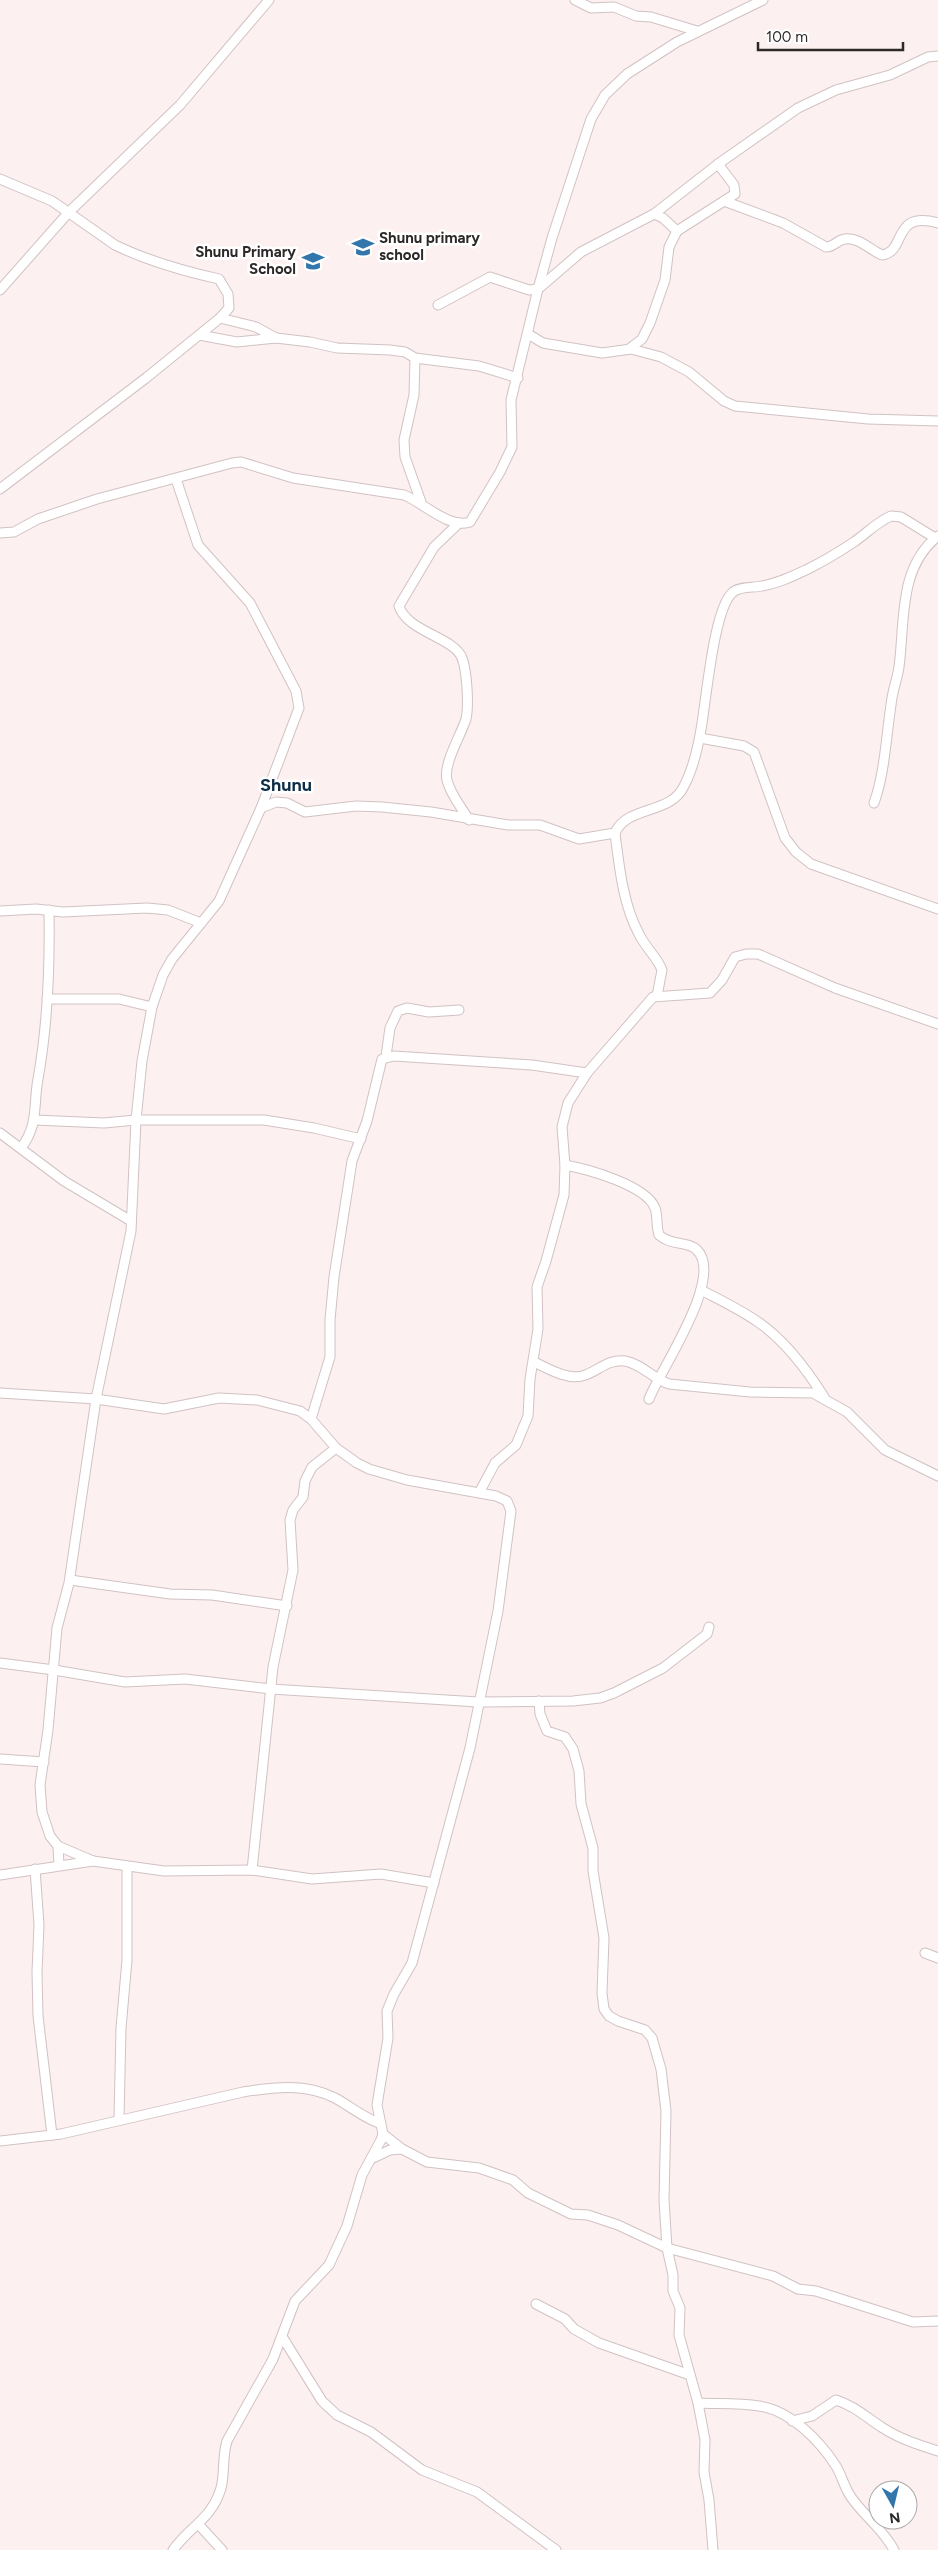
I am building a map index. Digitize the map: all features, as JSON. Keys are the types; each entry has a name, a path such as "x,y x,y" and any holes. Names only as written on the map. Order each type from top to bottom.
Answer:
{"street":[{"path":"0,290 69,212 180,105 268,0"},
{"path":"575,0 591,8 614,7 631,15 651,16 697,31"},
{"path":"469,820 449,786 446,774 466,718 466,687 463,660 460,654 431,633 409,622 399,606 434,547 459,524 473,520 508,457 512,440 512,400 538,290 552,238 591,119 605,95 627,74 697,31 763,0"},
{"path":"438,305 490,277 529,290 538,290 581,252 654,214 718,164 789,114 816,98 836,90 890,75 928,57 938,56"},
{"path":"629,349 642,339 650,323 665,280 669,247 677,231 735,194 735,188 718,164"},
{"path":"0,179 42,195 115,245 176,269 219,279 228,294 229,308 199,335 0,489"},
{"path":"724,201 783,223 826,247 842,240 854,239 882,255 894,249 901,232 910,224 923,220 938,224"},
{"path":"654,214 663,218 677,231"},
{"path":"220,318 256,328 276,338"},
{"path":"528,334 543,343 602,353 629,349 640,350 672,361 690,372 724,401 735,406 868,419 938,421"},
{"path":"199,335 237,342 276,338 310,342 337,348 400,351 415,358 479,366 518,378"},
{"path":"415,358 414,395 404,440 405,457 421,502"},
{"path":"0,534 14,532 38,519 97,499 176,479 221,465 241,462 292,478 404,496 421,502 436,515 459,524"},
{"path":"176,479 198,546 250,603 296,692 298,715 261,808 219,901 172,959 163,975 152,1007 142,1061 136,1120 136,1163 126,1260 96,1399 70,1580 56,1628 54,1670 40,1785 42,1812 50,1836 58,1846 93,1861 127,1867 164,1870 252,1870 312,1879 381,1874 434,1884"},
{"path":"657,996 662,970 639,935 633,919 624,885 615,833 623,820 659,807 678,794 684,786 700,738 710,679 711,651 723,606 734,591 787,580 833,555 891,516 901,517 937,537 919,555 909,578 903,616 899,668 891,702 882,777 874,803"},
{"path":"700,738 744,746 754,752 785,838 796,852 811,864 938,909"},
{"path":"261,808 276,802 287,803 305,812 356,806 382,807 431,812 469,820 508,825 546,826 579,839 615,833"},
{"path":"0,910 49,910 63,912 154,909 168,910 201,923"},
{"path":"21,1148 32,1132 35,1120 38,1080 46,1029 49,910"},
{"path":"480,1491 495,1463 516,1445 528,1416 530,1379 538,1329 537,1287 562,1204 565,1165 562,1120 573,1094 586,1073 607,1053 650,1000 657,996 710,993 722,980 735,957 746,954 758,954 835,988 938,1024"},
{"path":"47,999 120,999 152,1007"},
{"path":"311,1419 316,1396 330,1362 330,1320 346,1193 352,1161 361,1139 379,1068 382,1059 386,1056 390,1028 398,1011 407,1008 430,1012 459,1010"},
{"path":"386,1056 532,1065 586,1073"},
{"path":"35,1120 104,1123 136,1120 264,1120 314,1128 361,1139"},
{"path":"0,1133 64,1181 131,1221"},
{"path":"565,1165 603,1174 647,1198 655,1208 659,1235 667,1242 688,1246 698,1251 703,1262 701,1290 680,1342 649,1399"},
{"path":"701,1290 759,1322 777,1338 813,1379 825,1398"},
{"path":"534,1362 575,1377 584,1375 604,1364 626,1362 634,1364 658,1380 670,1384 726,1390 813,1392 856,1419 886,1450 938,1476"},
{"path":"0,1393 96,1399 164,1409 219,1398 257,1400 289,1407 311,1419 336,1448 357,1464 384,1474 446,1488 480,1491 504,1498 510,1504 511,1511 498,1610 470,1748 412,1963 394,1994 387,2012 388,2038 377,2105 383,2134 402,2149 427,2162 479,2168 513,2180 528,2193 571,2214 588,2215 618,2225 667,2248 773,2276 798,2288 816,2291 913,2322 938,2321"},
{"path":"252,1870 277,1641 287,1606 293,1570 290,1520 293,1510 303,1498 305,1482 312,1467 336,1448"},
{"path":"70,1580 170,1594 212,1596 287,1606"},
{"path":"0,1664 54,1670 124,1682 185,1679 271,1689 478,1702 573,1701 600,1698 614,1693 663,1668 707,1634 708,1627"},
{"path":"539,1701 540,1714 547,1731 565,1737 572,1749 579,1771 581,1804 593,1848 593,1871 604,1938 602,1993 604,2009 609,2016 645,2030 652,2038 662,2069 666,2111 664,2200 667,2248 673,2275 673,2291 680,2308 679,2336 698,2403 705,2440 704,2472 710,2500 713,2550"},
{"path":"0,1759 44,1762"},
{"path":"58,1846 59,1865"},
{"path":"0,1875 93,1861"},
{"path":"119,2119 121,2028 126,1960 127,1867"},
{"path":"35,1869 39,1925 36,1972 38,2016 52,2135"},
{"path":"925,1953 938,1958"},
{"path":"0,2141 52,2135 243,2092 295,2087 320,2092 335,2098 354,2111 379,2122"},
{"path":"173,2550 186,2534 206,2518 222,2487 224,2452 227,2441 282,2338 295,2301 329,2265 347,2226 362,2175 383,2134"},
{"path":"372,2158 390,2150 402,2149"},
{"path":"536,2304 565,2319 574,2329 599,2343 690,2375"},
{"path":"282,2338 322,2401 337,2415 371,2432 422,2470 476,2492 556,2550"},
{"path":"792,2421 812,2416 836,2400 852,2406 895,2435 914,2444 938,2451"},
{"path":"698,2403 761,2406 781,2412 809,2434 837,2467 848,2493 861,2512 887,2536 894,2550"},
{"path":"199,2525 222,2550"}],"place":[{"name":"Shunu primary school","path":"363,247"},
{"name":"Shunu Primary School","path":"313,261"}],"district":[{"name":"Shunu","path":"286,785"}]}
